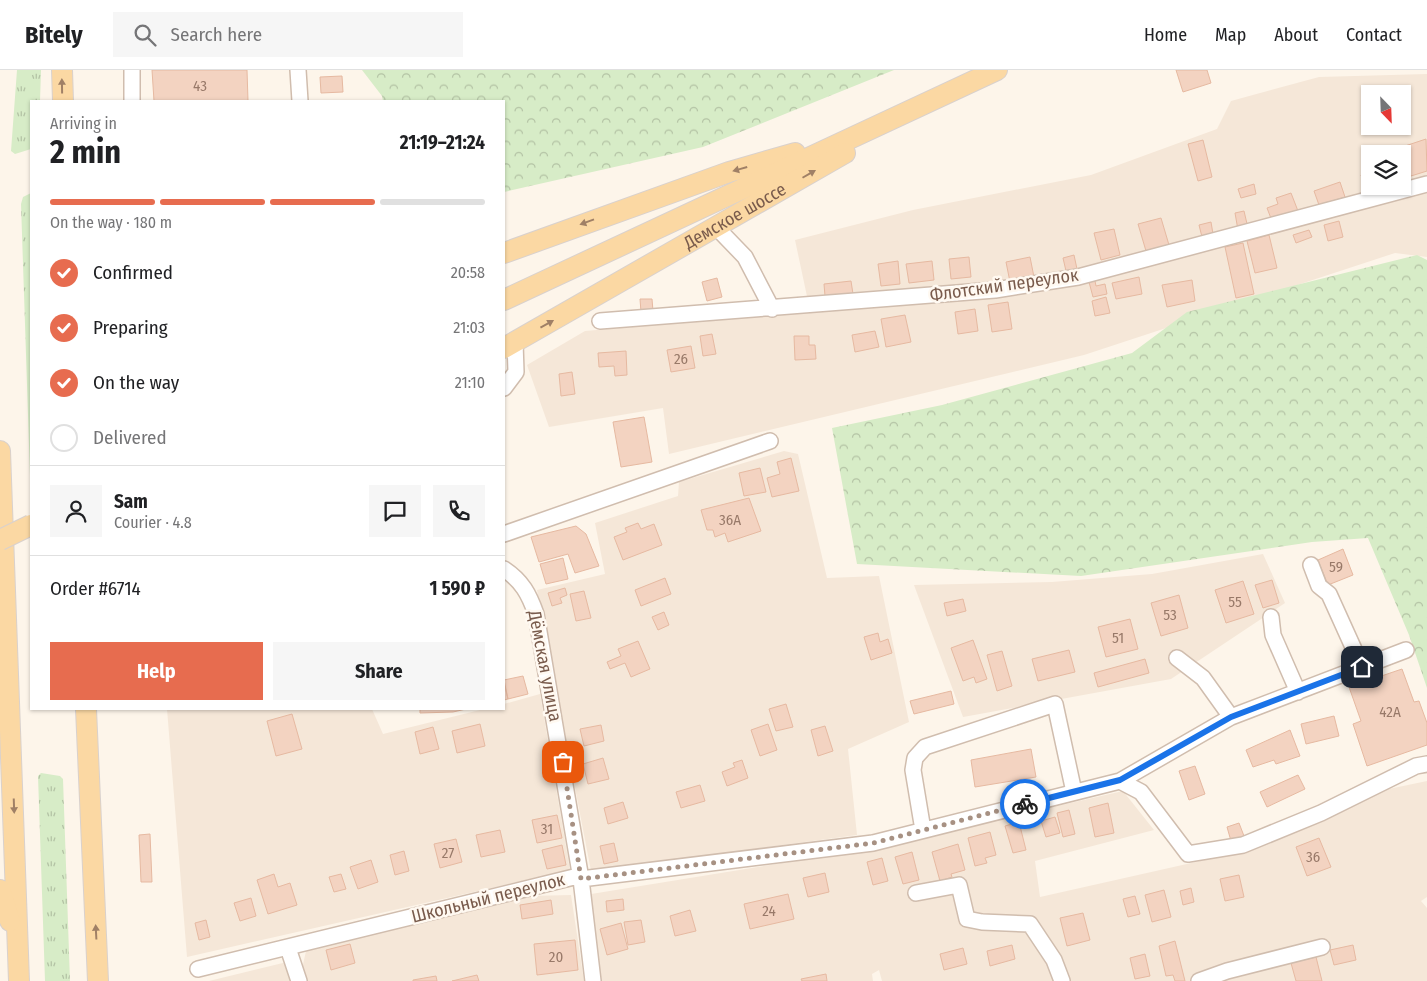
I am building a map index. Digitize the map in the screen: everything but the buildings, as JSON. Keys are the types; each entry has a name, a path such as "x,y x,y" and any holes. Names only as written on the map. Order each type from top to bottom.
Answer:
{"main road":[{"path":"62,70 63,100"},
{"name":"Демское шоссе","path":"505,300 997,70"},
{"name":"Демское шоссе","path":"509,345 967,84"},
{"path":"505,253 729,172 854,136"},
{"path":"0,452 19,978"},
{"path":"0,540 30,525"},
{"path":"0,791 6,774 10,704"},
{"path":"86,710 98,981"},
{"path":"89,789 96,710"},
{"path":"0,890 8,914 19,978"}],"street":[{"path":"132,70 132,100"},
{"path":"298,70 300,100"},
{"name":"Флотский переулок","path":"600,321 995,290 1043,283 1174,253 1427,184"},
{"path":"717,228 745,257 772,309"},
{"path":"505,387 516,372 509,345"},
{"path":"505,534 770,441"},
{"path":"1311,565 1319,586 1329,594 1362,667"},
{"name":"Дёмская улица","path":"505,570 520,581 530,596 536,614 581,879 593,981"},
{"path":"1271,617 1273,635 1298,692"},
{"name":"Школьный переулок","path":"198,969 574,877 581,879 873,843 1120,780 1231,717 1406,650"},
{"path":"1178,658 1204,678 1231,717"},
{"path":"923,830 913,770 914,758 925,747 1055,704 1074,792"},
{"path":"1120,780 1141,792 1188,854 1243,845 1321,813 1416,766 1427,764"},
{"path":"916,893 959,885 967,919 982,922 1030,924 1054,960 1062,981"},
{"path":"1199,981 1227,971 1322,947"},
{"path":"288,948 299,981"}],"shaded area":[{"path":"1427,74 1427,175 1411,180 1411,145 1361,145 1361,195 1363,195 1256,229 1034,281 808,301 795,240 913,210 1091,175 1217,129 1231,101 1319,77"},
{"path":"1427,190 1427,257 1395,253 1084,355 669,454 663,408 549,427 527,365 585,331 981,297"},
{"path":"784,451 798,454 827,578 879,576 909,722 848,749 857,835 591,871 537,590 605,574 595,523 678,496 679,482"},
{"path":"1263,554 1285,603 1171,679 963,717 914,585 1052,582 1152,574"},
{"path":"540,694 570,870 187,957 167,710 372,710 383,734 480,710 505,710 505,704"},
{"path":"1427,781 1427,897 1421,901 1427,908 1427,981 882,981 879,970 872,974 873,981 597,981 585,895 874,848 1123,791 1154,830 1035,861 1040,897 1258,848 1384,790"},
{"path":"571,895 584,981 306,981 302,969 306,951 391,927 530,896"},
{"path":"287,962 293,981 209,981"}],"green space":[{"path":"17,70 41,70 40,100 30,100 30,149 15,154 11,151"},
{"path":"362,70 894,70 703,147 505,192 505,100 383,100 382,96"},
{"path":"30,194 30,475 21,204 23,197"},
{"path":"1417,255 1427,260 1427,688 1409,635 1368,538 1312,542 1081,576 857,564 832,428 942,405 1132,353 1187,312"},
{"path":"41,773 60,776 63,779 70,981 45,981 38,776"}],"way so far":[{"path":"563,762 581,879 873,843 1025,804"}],"route":[{"path":"1025,804 1120,780 1231,717 1362,667"}]}
